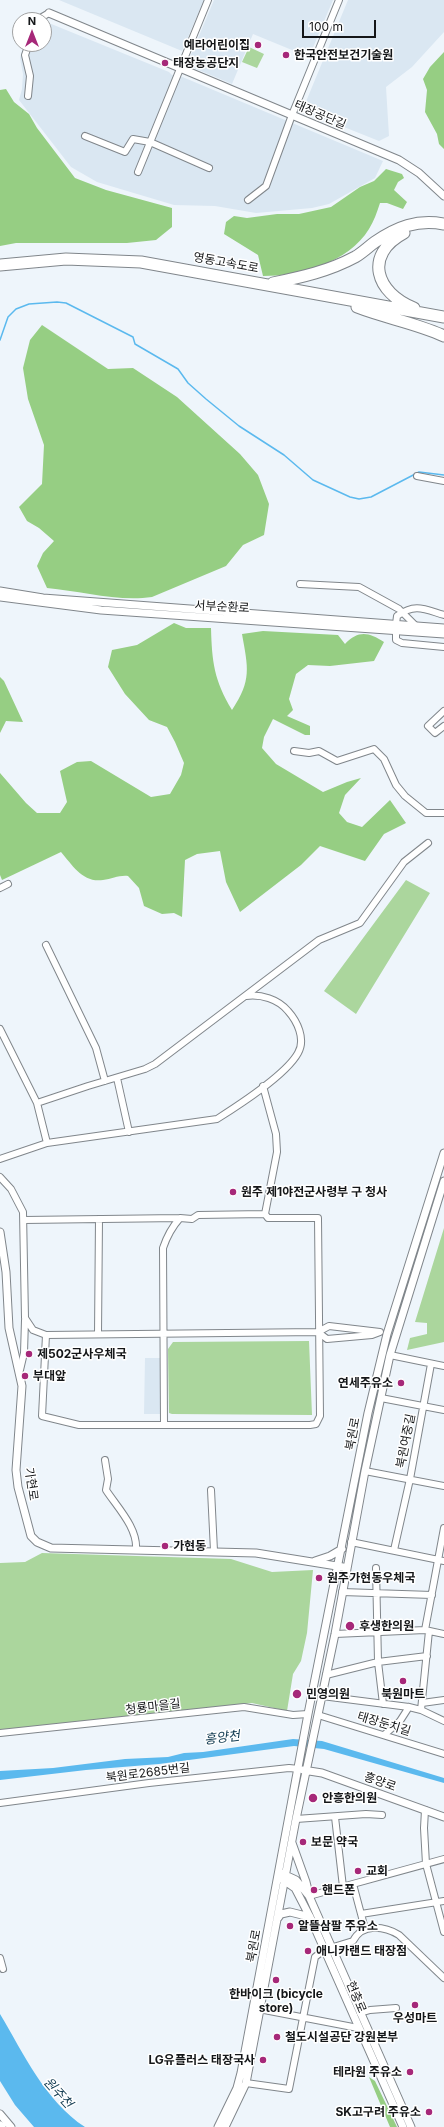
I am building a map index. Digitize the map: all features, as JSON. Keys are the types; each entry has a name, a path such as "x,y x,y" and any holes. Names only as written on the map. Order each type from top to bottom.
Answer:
{"highway":[{"path":"267,284 306,277 331,268 356,257 391,232 411,223 430,222 444,224"},
{"path":"442,319 405,304 393,296 382,283 379,272 379,260 383,250 394,238 410,229 429,227 444,229"},
{"name":"영동고속도로","path":"0,265 66,259 141,262 267,284 442,319"},
{"name":"영동고속도로","path":"0,271 50,266 146,269 262,288 356,307 442,319"},
{"path":"356,307 425,328 444,336"}],"street":[{"path":"138,172 208,0"},
{"path":"248,200 266,186 292,115 339,0"},
{"name":"태장공단길","path":"52,14 399,160 418,173 444,196"},
{"path":"26,52 25,55 30,76 28,96"},
{"path":"85,136 124,152 133,139 150,142 209,168"},
{"path":"417,476 444,481"},
{"path":"300,584 359,587 403,612 416,626"},
{"name":"서부순환로","path":"0,591 43,598 396,627 444,634"},
{"name":"서부순환로","path":"0,597 101,610 396,627 416,626 444,628"},
{"path":"444,615 417,607 403,612 397,616 396,640 402,643 444,648"},
{"path":"410,609 410,619"},
{"path":"444,711 428,726 436,733 444,726"},
{"path":"294,751 309,753 319,751 337,761 374,749 384,759 396,785 405,796 426,812 444,813"},
{"path":"37,1103 145,1069 155,1064 318,940 360,923 404,862 428,843"},
{"path":"0,888 8,884"},
{"path":"46,945 96,1048 105,1081"},
{"path":"0,1159 47,1143 217,1119 283,1071 298,1053 301,1045 300,1032 294,1018 284,1006 271,998 246,996"},
{"path":"0,1029 37,1103 47,1143"},
{"path":"117,1078 130,1132"},
{"path":"263,1086 276,1134 277,1152 265,1214"},
{"name":"북원로","path":"225,2127 246,2082 277,1920 282,1876 308,1714 384,1333 444,1153"},
{"path":"0,1177 11,1189 23,1212 24,1220 25,1318 24,1353 20,1370"},
{"name":"북원로","path":"218,2127 237,2088 241,2073 282,1876 292,1842 335,1634 365,1471 390,1355 444,1181"},
{"path":"24,1220 192,1219 198,1215 265,1214 268,1218 318,1218 320,1416 316,1424 79,1425 42,1416 46,1335"},
{"path":"164,1425 163,1248 167,1237 180,1218"},
{"path":"98,1334 100,1219"},
{"name":"가현로","path":"0,1232 6,1272 9,1328 20,1370 22,1386 16,1470 18,1487 31,1536 37,1542 51,1548 256,1553 347,1567"},
{"path":"25,1318 33,1330 46,1335 318,1332 329,1326 396,1334"},
{"path":"318,1332 327,1339 384,1333"},
{"path":"390,1355 444,1366"},
{"name":"북원여중길","path":"394,1550 410,1479 431,1364"},
{"path":"381,1398 444,1410"},
{"path":"105,1460 107,1474 106,1490 133,1532 137,1543 136,1550"},
{"name":"북원여중길","path":"357,1469 444,1486"},
{"path":"211,1490 214,1552"},
{"path":"422,1710 427,1656 427,1631 432,1595 441,1561 444,1528"},
{"path":"351,1542 441,1561"},
{"path":"311,1562 330,1556 342,1548"},
{"path":"376,1568 378,1662 383,1704"},
{"path":"342,1592 432,1595"},
{"path":"335,1634 427,1631 444,1634"},
{"path":"326,1675 378,1662 427,1656"},
{"path":"322,1696 409,1707 422,1710 444,1721"},
{"path":"422,1703 444,1700"},
{"name":"청룡마을길","path":"0,1734 244,1707 293,1715 308,1714"},
{"path":"384,1735 400,1721 409,1707"},
{"name":"태장둔치길","path":"318,1715 444,1754"},
{"name":"흥양로","path":"299,1767 322,1773 444,1817"},
{"name":"북원로2685번길","path":"0,1803 149,1783 299,1767"},
{"path":"425,1810 424,1828 426,1864 444,1932"},
{"path":"296,1819 366,1814 382,1815"},
{"path":"335,1817 343,1887"},
{"path":"292,1842 306,1882 309,1896 444,1859"},
{"name":"현충로","path":"282,1876 296,1880 309,1896 353,2017 403,2127"},
{"name":"현충로","path":"282,1876 295,1888 360,2013 411,2127"},
{"path":"353,1884 364,1928"},
{"path":"361,1914 444,1901"},
{"path":"277,1920 281,1914 285,1912 294,1912 310,1917"},
{"path":"246,2082 288,2089 315,1957 327,1949 353,1941 357,1933 364,1928 381,1929 399,1935 444,1978"},
{"path":"0,1958 3,1969"},
{"name":"현충로","path":"360,2013 370,2010 396,2008"},
{"path":"259,2009 358,2028"},
{"path":"353,2017 360,2013"},
{"path":"0,2114 11,2127"}],"shaded area":[{"path":"59,0 204,0 182,51"},
{"path":"214,0 333,0 309,57 253,34 232,84 189,66 188,62"},
{"path":"348,0 444,0 444,32 412,67 386,87 389,136 379,141 309,113 305,104"},
{"path":"52,24 383,161 375,178 329,204 312,208 256,213 215,206 174,205 97,182 71,167 19,100 22,89 23,74 20,58 22,52 52,52"},
{"path":"145,1358 161,1358 160,1414 144,1414"}],"green space":[{"path":"249,47 264,54 257,68 242,62"},
{"path":"444,52 444,149 439,144 437,134 425,112 427,90 423,79 430,67"},
{"path":"6,89 14,102 29,114 37,128 75,178 106,190 172,208 172,227 156,240 127,243 16,243 0,246 0,90"},
{"path":"386,169 402,174 404,178 398,182 394,190 407,202 403,209 387,203 380,203 371,226 360,241 349,251 322,265 292,273 263,276 258,255 224,234 226,222 234,216 247,218 277,214 299,214 331,207 360,187 374,181"},
{"path":"42,325 108,369 133,368 177,397 240,454 258,475 269,504 264,535 243,545 226,566 152,597 113,597 47,588 37,566 43,553 54,541 39,528 27,521 19,507 42,484 44,445 28,399 23,368 30,340"},
{"path":"174,623 186,628 211,628 215,670 221,689 232,710 246,682 247,665 242,634 263,631 338,635 345,644 354,636 364,634 373,636 384,642 374,661 330,666 308,665 296,674 289,699 293,710 287,716 310,726 310,735 305,735 273,719 264,737 262,748 276,764 323,792 361,778 345,795 339,813 347,822 362,827 390,800 406,823 384,834 365,861 320,846 301,865 240,912 226,882 220,851 197,854 185,860 182,917 174,913 162,914 144,906 139,888 128,876 103,880 90,879 74,868 61,852 2,880 0,875 0,773 26,803 37,813 60,813 67,802 60,771 77,762 91,761 151,797 170,794 181,775 184,763 175,742 167,727 149,720 125,694 108,667 112,650 137,645"},
{"path":"0,677 4,681 23,722 6,721 0,733"},
{"path":"406,880 430,893 356,1014 324,991"},
{"path":"444,1228 444,1342 407,1350 410,1338 427,1334 427,1323 415,1322"},
{"path":"309,1341 312,1415 169,1413 168,1349 173,1342"},
{"path":"42,1553 231,1559 272,1572 313,1570 307,1633 301,1661 293,1674 287,1711 252,1703 21,1731 0,1730 0,1563 25,1562"},
{"path":"369,2077 375,2081 397,2127 390,2127"}],"water":[{"path":"293,1739 322,1741 444,1778 444,1783 324,1749 294,1746 159,1764 86,1770 0,1780 0,1771 53,1768 125,1759 168,1757 184,1753 203,1752"},
{"path":"0,2014 36,2076 58,2104 85,2127 34,2127 15,2105 0,2081"}],"waterway":[{"path":"0,340 8,317 16,309 29,304 57,302 66,303 133,337 135,344 178,369 188,383 239,426 284,455 313,480 350,497 359,499 371,497 419,472 444,475"}],"place":[{"name":"예라어린이집","path":"258,45"},
{"name":"한국안전보건기술원","path":"286,55"},
{"name":"태장농공단지","path":"165,63"},
{"name":"원주 제1야전군사령부 구 청사","path":"233,1192"},
{"name":"제502군사우체국","path":"29,1354"},
{"name":"부대앞","path":"25,1376"},
{"name":"연세주유소","path":"401,1383"},
{"name":"가현동","path":"165,1546"},
{"name":"원주가현동우체국","path":"319,1578"},
{"name":"후생한의원","path":"350,1626"},
{"name":"북원마트","path":"403,1681"},
{"name":"민영의원","path":"297,1694"},
{"name":"안흥한의원","path":"313,1798"},
{"name":"보문 약국","path":"303,1842"},
{"name":"교회","path":"358,1871"},
{"name":"핸드폰","path":"314,1890"},
{"name":"알뜰삼팔 주유소","path":"290,1926"},
{"name":"애니카랜드 태장점","path":"308,1951"},
{"name":"한바이크 (bicycle store)","path":"276,1980"},
{"name":"우성마트","path":"415,2005"},
{"name":"철도시설공단 강원본부","path":"277,2037"},
{"name":"LG유플러스 태장국사","path":"263,2060"},
{"name":"테라원 주유소","path":"410,2072"},
{"name":"SK고구려 주유소","path":"429,2112"}],"water label":[{"name":"흥양천","path":"222,1738"},
{"name":"원주천","path":"58,2093"}]}
